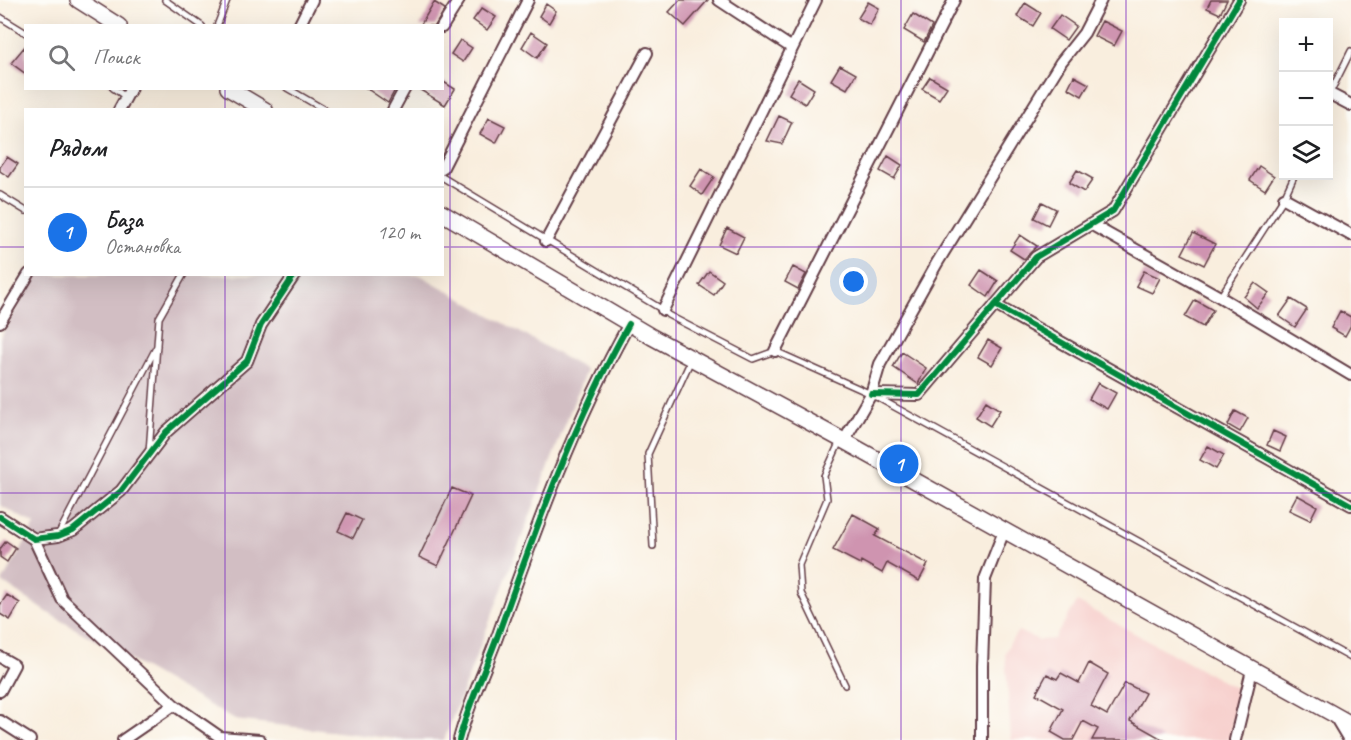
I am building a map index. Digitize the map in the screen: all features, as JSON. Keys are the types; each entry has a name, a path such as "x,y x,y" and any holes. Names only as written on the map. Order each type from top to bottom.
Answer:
{"main road":[{"path":"78,0 116,24"},
{"path":"231,90 261,108"},
{"path":"444,214 629,324 843,440 1351,724"}],"street":[{"path":"300,24 312,0"},
{"path":"444,24 459,0"},
{"path":"444,165 528,0"},
{"path":"720,0 792,48"},
{"path":"663,310 816,0"},
{"path":"775,351 954,0"},
{"path":"843,440 871,394 880,364 937,263 1061,62 1084,33 1101,0"},
{"path":"871,394 919,395 1036,257 1113,211 1239,0"},
{"path":"546,240 647,53"},
{"path":"394,108 404,90"},
{"path":"120,108 128,93"},
{"path":"1333,97 1351,105"},
{"path":"1284,198 1351,235"},
{"path":"1092,225 1220,297 1351,375"},
{"path":"0,322 28,276"},
{"path":"34,539 58,536 73,530 121,491 166,432 247,361 261,324 294,276"},
{"path":"995,305 1351,505"},
{"path":"459,740 526,555 585,410 629,324"},
{"path":"0,517 34,539 62,599 174,705 220,738 260,740"},
{"path":"982,740 985,579 1004,531"},
{"path":"0,657 14,664 0,691"},
{"path":"1235,740 1252,670"},
{"path":"123,740 174,705"},
{"path":"1334,715 1349,740"},
{"path":"0,721 30,740"}],"lane":[{"path":"165,0 199,24"},
{"path":"218,24 227,0"},
{"path":"0,17 24,32"},
{"path":"1333,87 1351,51"},
{"path":"290,90 322,108"},
{"path":"444,178 668,315 753,359 775,351 871,394 1351,658"},
{"path":"1220,297 1284,198 1292,180"},
{"path":"0,195 24,210"},
{"path":"149,455 159,318 183,276"},
{"path":"58,536 157,346"},
{"path":"653,546 648,454 692,358"},
{"path":"843,440 824,476 827,499 799,564 801,593 845,685"}],"shaded area":[{"path":"34,276 422,276 586,370 444,740 406,740 235,720 53,616 2,582 35,525 0,505 0,338"},
{"path":"1077,602 1237,689 1230,740 1011,740 1005,653 1018,631 1039,640 1054,639"}],"building":[{"path":"680,0 708,0 685,26 669,12"},
{"path":"1211,0 1227,0 1220,14 1207,8"},
{"path":"434,2 445,9 436,24 421,24"},
{"path":"868,2 879,8 870,25 858,18"},
{"path":"1025,3 1041,13 1033,26 1017,16"},
{"path":"546,4 556,11 549,23 539,16"},
{"path":"482,8 496,17 487,30 473,20"},
{"path":"913,14 932,26 924,42 904,30"},
{"path":"1060,15 1076,26 1066,40 1050,29"},
{"path":"1102,21 1122,31 1114,46 1094,36"},
{"path":"531,32 547,43 537,58 522,47"},
{"path":"460,40 472,48 463,62 451,54"},
{"path":"24,47 24,73 11,63"},
{"path":"840,65 856,74 847,89 831,80"},
{"path":"1074,76 1089,84 1082,96 1068,88"},
{"path":"930,77 947,87 939,99 922,89"},
{"path":"798,79 814,89 805,104 789,94"},
{"path":"444,82 455,89 445,105 420,90 444,90"},
{"path":"369,90 395,90 388,103"},
{"path":"779,116 792,122 782,144 767,141"},
{"path":"489,118 505,126 496,143 480,134"},
{"path":"888,156 902,165 894,179 880,171"},
{"path":"7,157 18,164 9,177 0,171"},
{"path":"1259,166 1274,176 1265,190 1250,180"},
{"path":"701,169 714,177 702,195 690,186"},
{"path":"1077,170 1093,179 1084,192 1069,183"},
{"path":"1042,202 1056,209 1048,225 1034,218"},
{"path":"727,228 744,237 736,253 719,245"},
{"path":"1193,233 1215,244 1204,265 1182,254"},
{"path":"1020,235 1037,246 1024,259 1010,250"},
{"path":"793,267 806,274 798,289 785,282"},
{"path":"981,270 998,281 988,297 971,285"},
{"path":"709,271 723,281 714,295 699,285"},
{"path":"1144,271 1160,278 1152,293 1136,286"},
{"path":"1255,283 1269,293 1257,308 1244,297"},
{"path":"1291,299 1307,309 1295,327 1279,316"},
{"path":"1195,300 1213,310 1203,327 1185,317"},
{"path":"1340,311 1351,317 1351,325 1345,336 1331,328"},
{"path":"988,340 1002,348 992,365 978,357"},
{"path":"902,352 926,368 918,384 893,367"},
{"path":"1098,383 1116,393 1107,409 1089,399"},
{"path":"986,401 1000,410 990,426 976,417"},
{"path":"1235,411 1248,418 1240,432 1228,425"},
{"path":"1273,431 1286,437 1280,451 1267,445"},
{"path":"1208,446 1224,455 1216,469 1200,460"},
{"path":"452,488 471,496 438,566 419,557"},
{"path":"1297,495 1317,506 1310,520 1289,510"},
{"path":"347,513 362,520 353,538 338,531"},
{"path":"853,514 880,529 875,536 928,564 919,581 887,563 882,573 861,561 860,564 833,550"},
{"path":"6,541 16,548 7,562 0,557 0,549"},
{"path":"7,595 20,603 10,620 0,614 0,605"},
{"path":"1089,663 1108,674 1091,706 1107,715 1125,683 1145,693 1130,721 1164,740 1092,740 1098,729 1083,721 1073,740 1065,740 1051,732 1063,709 1036,694 1047,674 1057,679 1061,673 1079,683"}],"cycle path":[{"path":"871,394 919,395 1036,257 1113,211 1239,0"},
{"path":"0,517 34,539 58,536 73,530 121,491 166,432 247,361 261,325 294,276"},
{"path":"995,305 1351,505"},
{"path":"459,740 558,473 609,360 629,324"}],"place":[{"name":"База","path":"899,464"}]}
